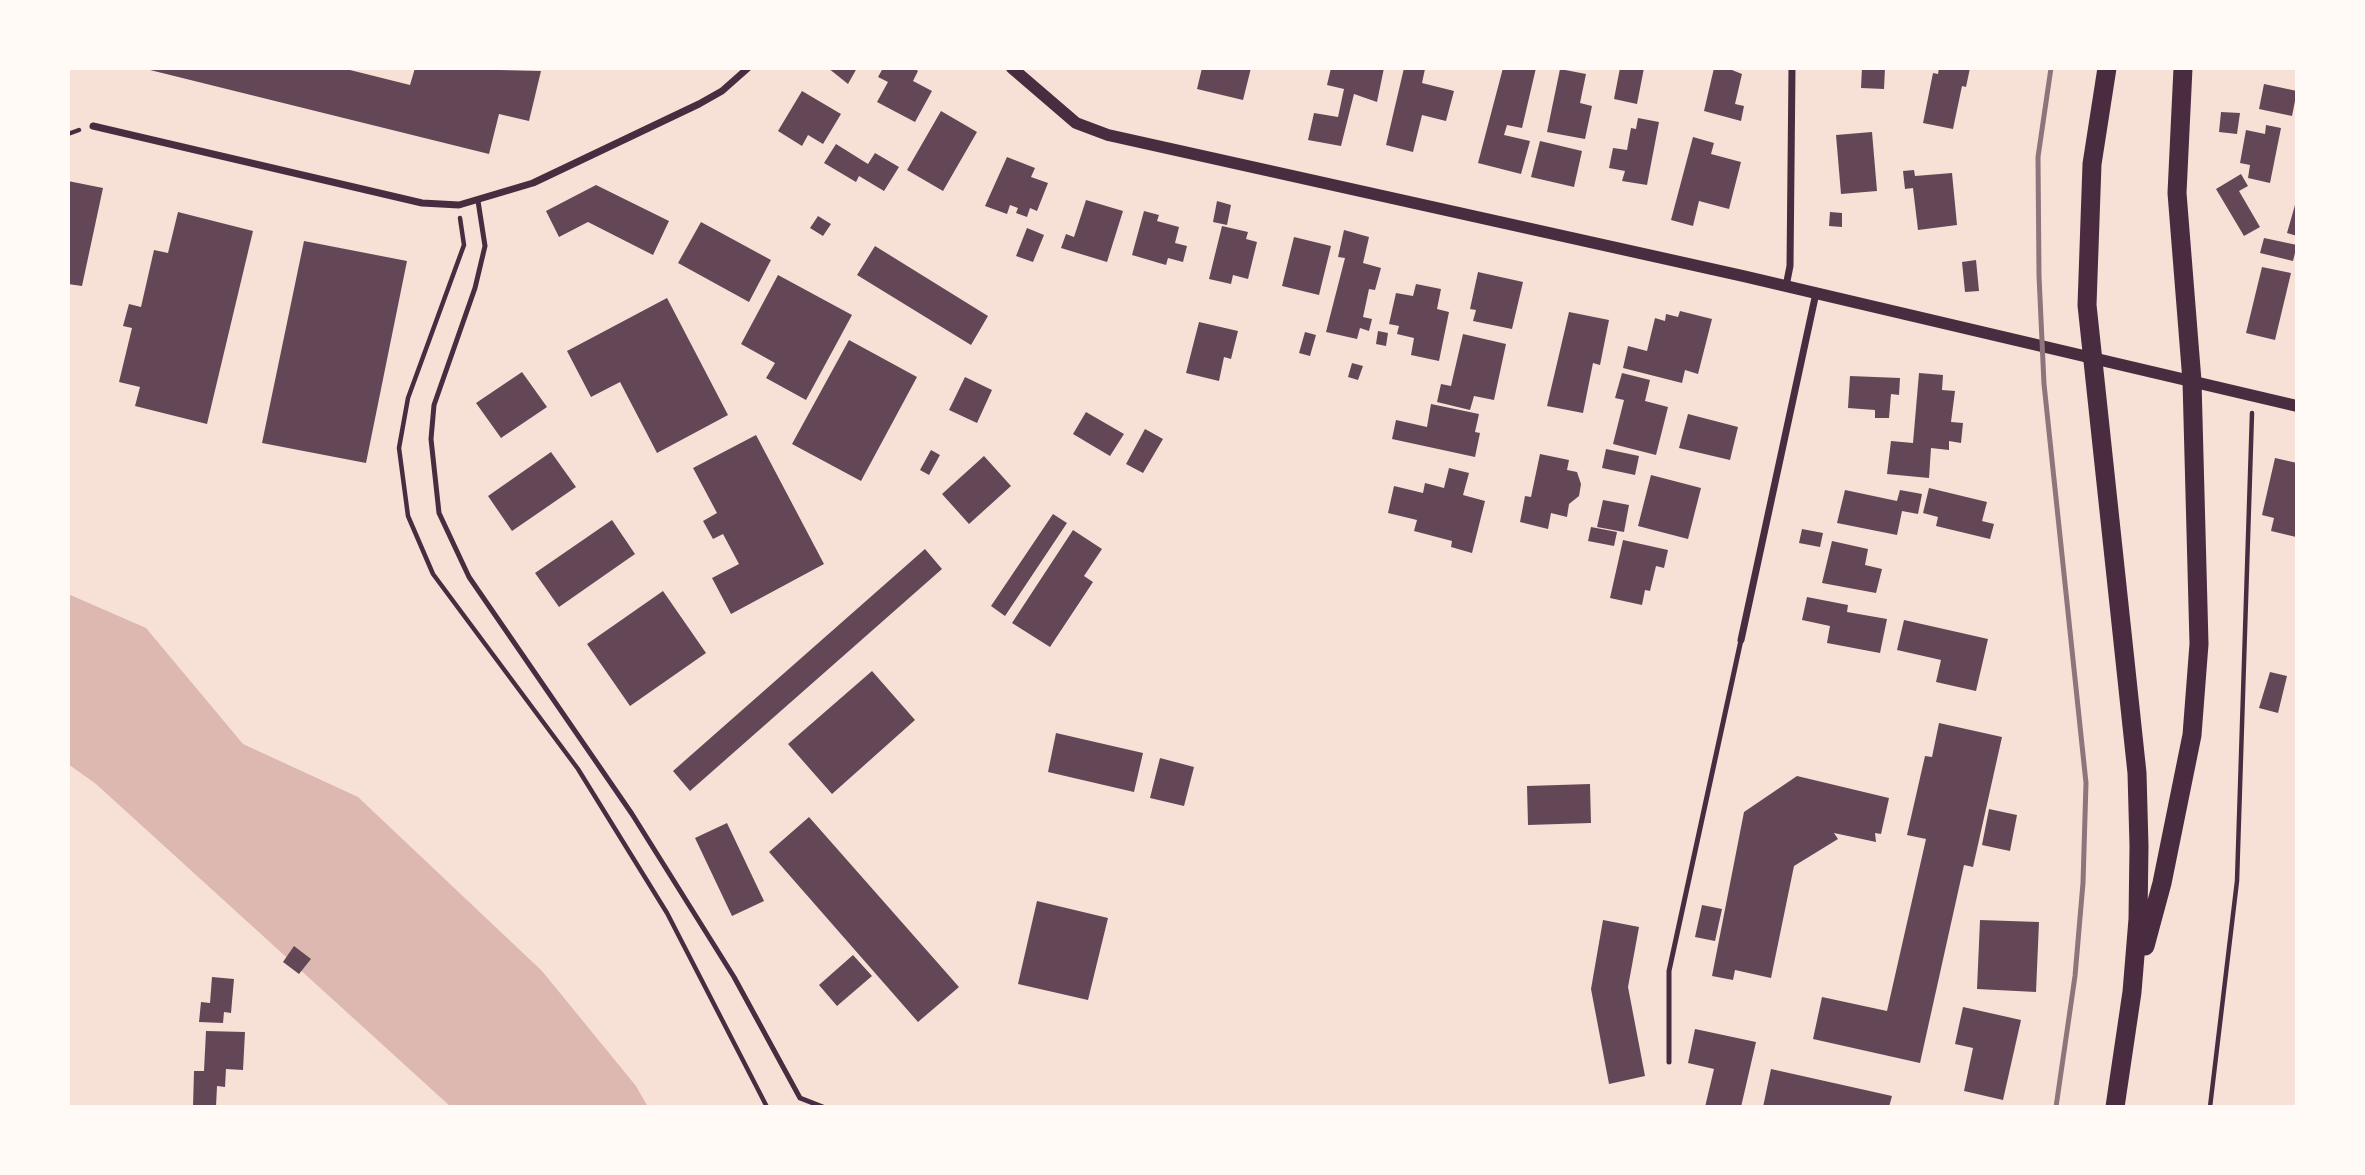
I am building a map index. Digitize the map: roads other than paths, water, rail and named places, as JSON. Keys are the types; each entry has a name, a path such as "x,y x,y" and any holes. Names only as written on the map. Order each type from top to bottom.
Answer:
{"highway":[{"path":"2107,68 2092,164 2087,305 2137,773 2138,919 2132,992 2115,1107"},
{"path":"2132,992 2175,826 2192,735 2197,690 2199,575 2192,382 2177,192 2183,68"}],"street":[{"path":"93,126 422,203 459,205 533,183 699,104 722,91 748,68"},
{"path":"1012,68 1076,123 1108,135 1786,286 2297,406"},
{"path":"1786,286 1790,266 1791,68"},
{"path":"1741,640 1816,293"}],"lane":[{"path":"478,201 485,246 475,288 434,405 431,439 434,478 443,523 469,577 632,814 734,977 800,1098 823,1107"},
{"path":"1670,1062 1669,971 1741,640"}],"railway":[{"path":"2051,68 2038,157 2039,276 2044,384 2086,783 2083,883 2075,976 2056,1107"}]}
